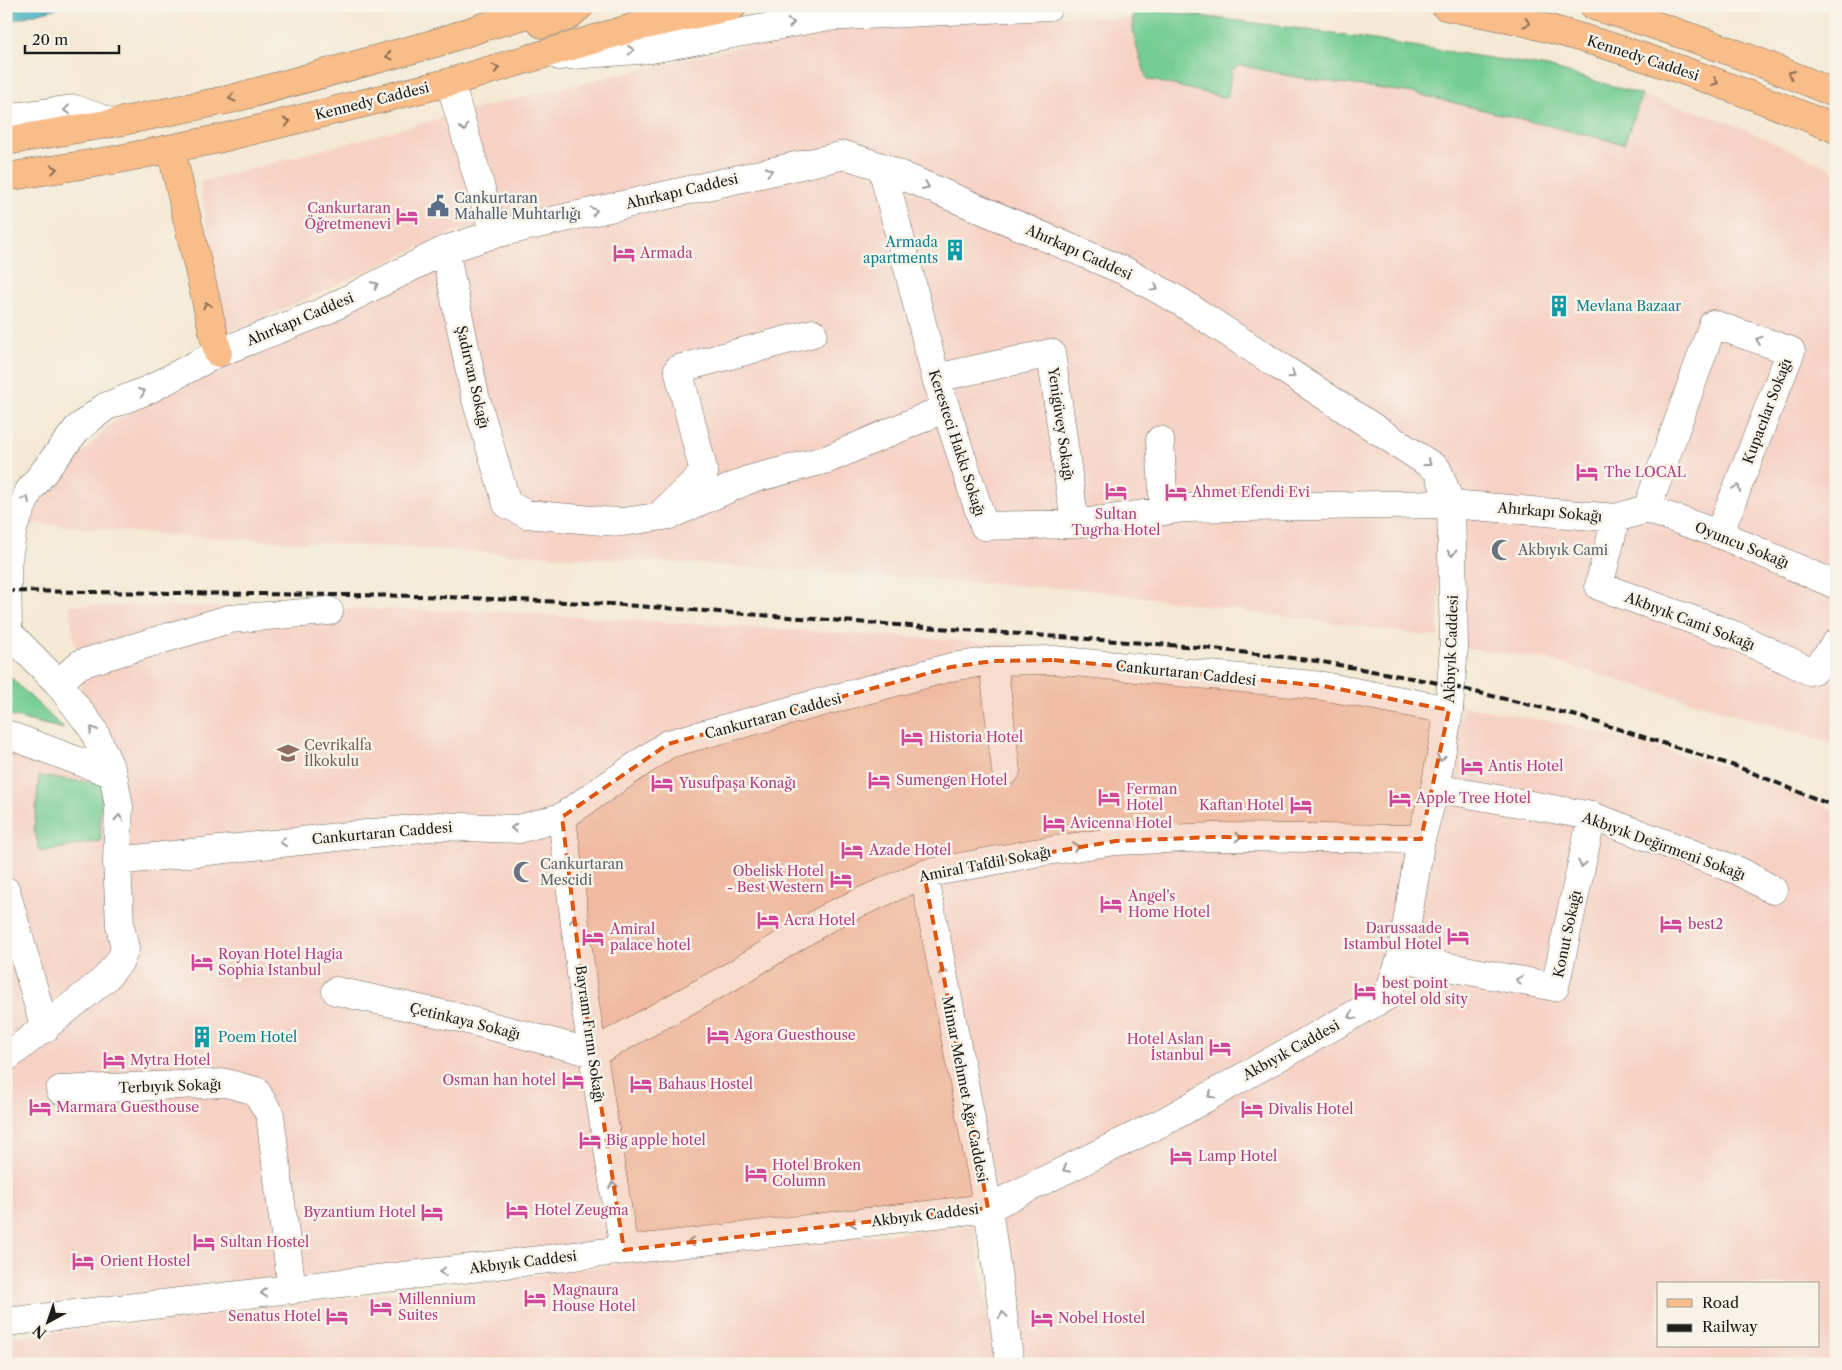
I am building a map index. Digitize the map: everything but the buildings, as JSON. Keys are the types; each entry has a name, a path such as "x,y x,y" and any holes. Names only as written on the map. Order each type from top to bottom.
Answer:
{"main road":[{"path":"6,141 113,123 231,99 436,44 483,27 557,6"},
{"path":"450,82 460,50 568,16 580,6"},
{"name":"Kennedy Caddesi","path":"6,176 218,140 450,82 635,27 733,6"},
{"name":"Kennedy Caddesi","path":"1445,6 1515,20 1594,42 1687,72 1775,104 1836,129"},
{"path":"1594,6 1685,34 1788,72 1836,94"},
{"path":"113,123 171,149 218,353"}],"street":[{"path":"530,58 651,48 824,17 1049,6"},
{"path":"450,82 494,234"},
{"path":"6,118 75,109 113,123"},
{"name":"Ahırkapı Caddesi","path":"7,633 7,565 13,528 29,491 77,429 105,407 150,389 218,353 323,312 446,250 494,234 845,155 882,167 1128,272 1181,302 1437,468 1452,504"},
{"name":"Keresteci Hakkı Sokağı","path":"882,167 936,378 984,526 1075,524 1185,508 1452,504"},
{"name":"Şadırvan Sokağı","path":"446,250 476,396 507,504 526,514 603,521 623,522 658,517"},
{"name":"Kupacılar Sokağı","path":"1647,509 1713,324 1790,351 1719,534"},
{"path":"658,517 704,473 678,369 813,333"},
{"name":"Yenigüvey Sokağı","path":"936,378 1051,353 1075,524"},
{"path":"658,517 670,516 748,480 828,459 946,408"},
{"path":"1160,440 1164,511"},
{"name":"Ahırkapı Sokağı","path":"1452,504 1616,518 1647,509"},
{"name":"Akbıyık Caddesi","path":"6,1322 988,1208 1168,1120 1387,996 1401,958 1422,839 1435,788 1450,710 1454,647 1452,504"},
{"name":"Oyuncu Sokağı","path":"1647,509 1719,534 1836,585"},
{"name":"Akbıyık Cami Sokağı","path":"1616,518 1598,586 1734,635 1810,670 1816,669 1836,643"},
{"path":"58,683 80,664 229,619 329,611"},
{"path":"6,1058 104,979 120,961 125,949 120,925 117,862 120,806 114,774 93,729 58,683 7,633"},
{"name":"Cankurtaran Caddesi","path":"117,862 439,826 519,829 562,817 668,744 951,666 993,661 1054,660 1322,686 1450,710"},
{"path":"993,661 1006,771"},
{"path":"6,734 114,774"},
{"name":"Akbıyık Değirmeni Sokağı","path":"1435,788 1592,816 1739,871 1773,890"},
{"name":"Konut Sokağı","path":"1401,958 1556,987 1592,816"},
{"name":"Bayram Fırını Sokağı","path":"562,817 584,998 624,1250"},
{"name":"Amiral Tafdil Sokağı","path":"593,1054 730,978 832,915 924,874 1034,853 1116,841 1214,837 1422,839"},
{"name":"Mimar Mehmet Ağa Caddesi","path":"924,874 988,1208 1010,1364"},
{"path":"6,891 45,1028"},
{"name":"Çetinkaya Sokağı","path":"336,991 456,1017 593,1054"},
{"name":"Terbıyık Sokağı","path":"60,1090 226,1083 256,1091 270,1115 292,1290"}],"highlighted area":[{"path":"1054,660 1323,686 1449,710 1421,839 1214,837 1116,841 924,874 988,1208 624,1250 584,998 562,817 668,744 951,667 993,661"}],"shaded area":[{"path":"1070,16 1302,29 1548,67 1729,122 1836,171 1836,744 1550,660 1460,647 1453,484 1139,270 846,147 454,232 223,336 200,182 502,102 825,27"},
{"path":"846,164 1159,295 1422,468 1441,496 1438,637 1090,590 700,564 173,535 27,523 57,480 113,422 222,364 466,256 644,206"},
{"path":"69,605 501,612 1033,645 1328,678 1445,701 1382,987 996,1195 6,1312 6,726 91,757"},
{"path":"1462,706 1565,724 1723,766 1836,811 1836,1364 1021,1364 999,1215 1396,1005"},
{"path":"973,1225 997,1364 6,1364 6,1338 484,1282 722,1251"}],"green space":[{"path":"1134,8 1302,29 1548,67 1642,95 1624,144 1413,93 1295,77 1240,65 1232,70 1227,98 1147,79 1134,35"},
{"path":"6,673 64,729 6,715"},
{"path":"39,776 103,784 100,820 101,841 40,852 34,829"}],"water":[{"path":"6,6 65,6 6,22"}],"railway":[{"path":"6,591 423,596 610,604 1197,647 1317,661 1433,682 1577,716 1738,767 1836,807"}],"place":[{"name":"Cankurtaran Mahalle Muhtarlığı","path":"438,206"},
{"name":"Cankurtaran Öğretmenevi","path":"407,216"},
{"name":"Armada apartments","path":"955,250"},
{"name":"Armada","path":"624,253"},
{"name":"Mevlana Bazaar","path":"1559,306"},
{"name":"The LOCAL","path":"1587,472"},
{"name":"Sultan Tugrha Hotel","path":"1116,491"},
{"name":"Ahmet Efendi Evi","path":"1176,492"},
{"name":"Akbıyık Cami","path":"1502,550"},
{"name":"Historia Hotel","path":"912,737"},
{"name":"Çevrikalfa İlkokulu","path":"288,753"},
{"name":"Antis Hotel","path":"1472,766"},
{"name":"Sumengen Hotel","path":"879,780"},
{"name":"Yusufpaşa Konağı","path":"662,783"},
{"name":"Ferman Hotel","path":"1109,797"},
{"name":"Apple Tree Hotel","path":"1400,798"},
{"name":"Kaftan Hotel","path":"1301,805"},
{"name":"Avicenna Hotel","path":"1054,823"},
{"name":"Azade Hotel","path":"852,850"},
{"name":"Cankurtaran Mescidi","path":"524,872"},
{"name":"Obelisk Hotel - Best Western","path":"841,879"},
{"name":"Angel's Home Hotel","path":"1111,904"},
{"name":"Acra Hotel","path":"768,920"},
{"name":"best2","path":"1671,924"},
{"name":"Darussaade Istambul Hotel","path":"1458,936"},
{"name":"Amiral palace hotel","path":"593,937"},
{"name":"Royan Hotel Hagia Sophia Istanbul","path":"202,962"},
{"name":"best point hotel old sity","path":"1365,991"},
{"name":"Agora Guesthouse","path":"718,1035"},
{"name":"Poem Hotel","path":"202,1037"},
{"name":"Hotel Aslan İstanbul","path":"1220,1047"},
{"name":"Mytra Hotel","path":"114,1060"},
{"name":"Osman han hotel","path":"573,1080"},
{"name":"Bahaus Hostel","path":"641,1084"},
{"name":"Marmara Guesthouse","path":"40,1107"},
{"name":"Divalis Hotel","path":"1252,1109"},
{"name":"Big apple hotel","path":"590,1140"},
{"name":"Lamp Hotel","path":"1181,1156"},
{"name":"Hotel Broken Column","path":"756,1173"},
{"name":"Hotel Zeugma","path":"517,1210"},
{"name":"Byzantium Hotel","path":"432,1212"},
{"name":"Sultan Hostel","path":"204,1242"},
{"name":"Orient Hostel","path":"83,1261"},
{"name":"Magnaura House Hotel","path":"535,1298"},
{"name":"Millennium Suites","path":"381,1307"},
{"name":"Senatus Hotel","path":"337,1316"},
{"name":"Nobel Hostel","path":"1042,1318"}]}
